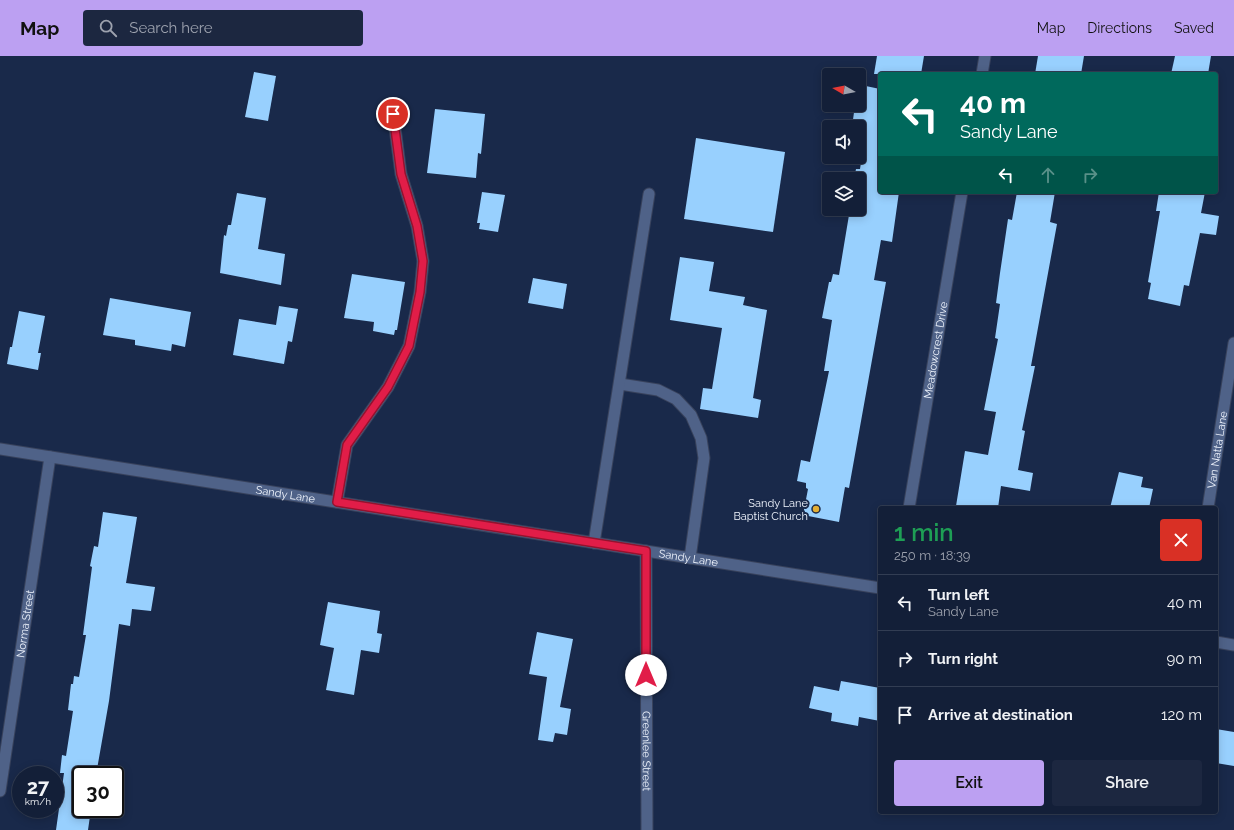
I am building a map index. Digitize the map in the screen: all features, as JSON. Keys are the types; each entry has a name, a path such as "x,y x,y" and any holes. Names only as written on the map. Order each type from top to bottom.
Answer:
{"street":[{"path":"982,72 985,56"},
{"path":"337,502 347,445 388,387 409,346 420,292 423,261 417,226 401,174 393,114"},
{"path":"594,543 649,194"},
{"name":"Meadowcrest Drive","path":"909,506 962,194"},
{"name":"Van Natta Lane","path":"1208,506 1234,343"},
{"path":"620,384 658,390 676,399 691,416 701,438 704,458 690,558"},
{"name":"Sandy Lane","path":"0,449 878,588"},
{"name":"Norma Street","path":"0,791 50,457"},
{"name":"Greenlee Street","path":"646,551 647,830"},
{"path":"1218,642 1234,645"}],"building":[{"path":"877,56 924,56 921,72 878,72 878,74 874,74"},
{"path":"1038,56 1084,56 1081,72 1035,72"},
{"path":"1175,56 1211,56 1208,72 1171,72"},
{"path":"254,72 276,76 268,121 245,117"},
{"path":"866,86 878,89 878,194 899,194 892,242 881,240 874,280 886,282 849,488 845,487 839,522 803,515 808,489 806,488 806,483 797,481 801,460 810,462 829,371 824,371 832,320 822,318 829,282 831,282 833,274 839,275 849,216 866,216 866,172 855,172 856,169 860,169 861,164 866,164 866,120 853,120 854,112 866,112"},
{"path":"435,109 485,114 481,154 478,153 476,178 427,173"},
{"path":"696,138 785,152 773,232 684,219"},
{"path":"482,192 505,195 498,232 479,229 480,223 477,223"},
{"path":"237,193 266,198 258,249 285,254 281,285 220,273 224,235 226,236 228,225 231,225"},
{"path":"1017,194 1055,194 1050,222 1057,224 1031,366 1035,366 1022,430 1025,431 1018,470 1033,473 1030,491 1001,486 998,506 956,506 965,451 988,455 996,412 984,410 998,339 995,338 1000,304 996,303 1008,219 1012,220"},
{"path":"1159,194 1205,194 1201,213 1219,216 1216,235 1200,233 1189,286 1184,285 1180,306 1148,299 1151,283 1148,282 1160,211 1156,211"},
{"path":"680,257 714,262 709,291 745,297 743,305 767,310 753,398 761,400 758,418 700,409 703,388 712,389 722,328 670,320"},
{"path":"352,274 405,282 397,330 395,330 394,335 373,331 374,322 344,318"},
{"path":"533,278 567,284 563,309 528,303"},
{"path":"110,298 191,312 185,347 172,344 171,351 135,345 135,340 103,335"},
{"path":"279,306 298,309 292,342 288,341 284,364 233,355 239,319 276,325"},
{"path":"19,311 45,316 38,353 41,353 38,370 7,364"},
{"path":"1119,472 1143,477 1141,487 1153,489 1149,506 1110,506"},
{"path":"103,512 137,517 126,583 155,587 151,611 132,609 130,626 119,624 109,701 98,766 72,766 72,818 90,818 88,830 56,830 58,818 64,818 64,766 61,766 62,755 66,756 73,711 68,710 71,684 73,684 74,676 79,677 86,635 83,635 92,567 90,566 94,546 98,547"},
{"path":"328,602 380,611 377,633 382,634 379,653 361,650 354,695 326,690 334,648 320,645"},
{"path":"537,632 573,639 560,707 571,709 567,735 555,733 553,742 538,740 547,677 529,674"},
{"path":"841,681 878,688 878,721 859,717 858,726 831,721 832,713 809,708 814,686 839,691"},
{"path":"1218,729 1234,732 1234,766 1218,763"}],"place":[{"name":"Sandy Lane Baptist Church","path":"816,509"}],"route":[{"path":"393,114 395,140 401,174 417,226 423,261 420,292 409,346 388,387 347,445 337,502 646,551 646,675"}]}
